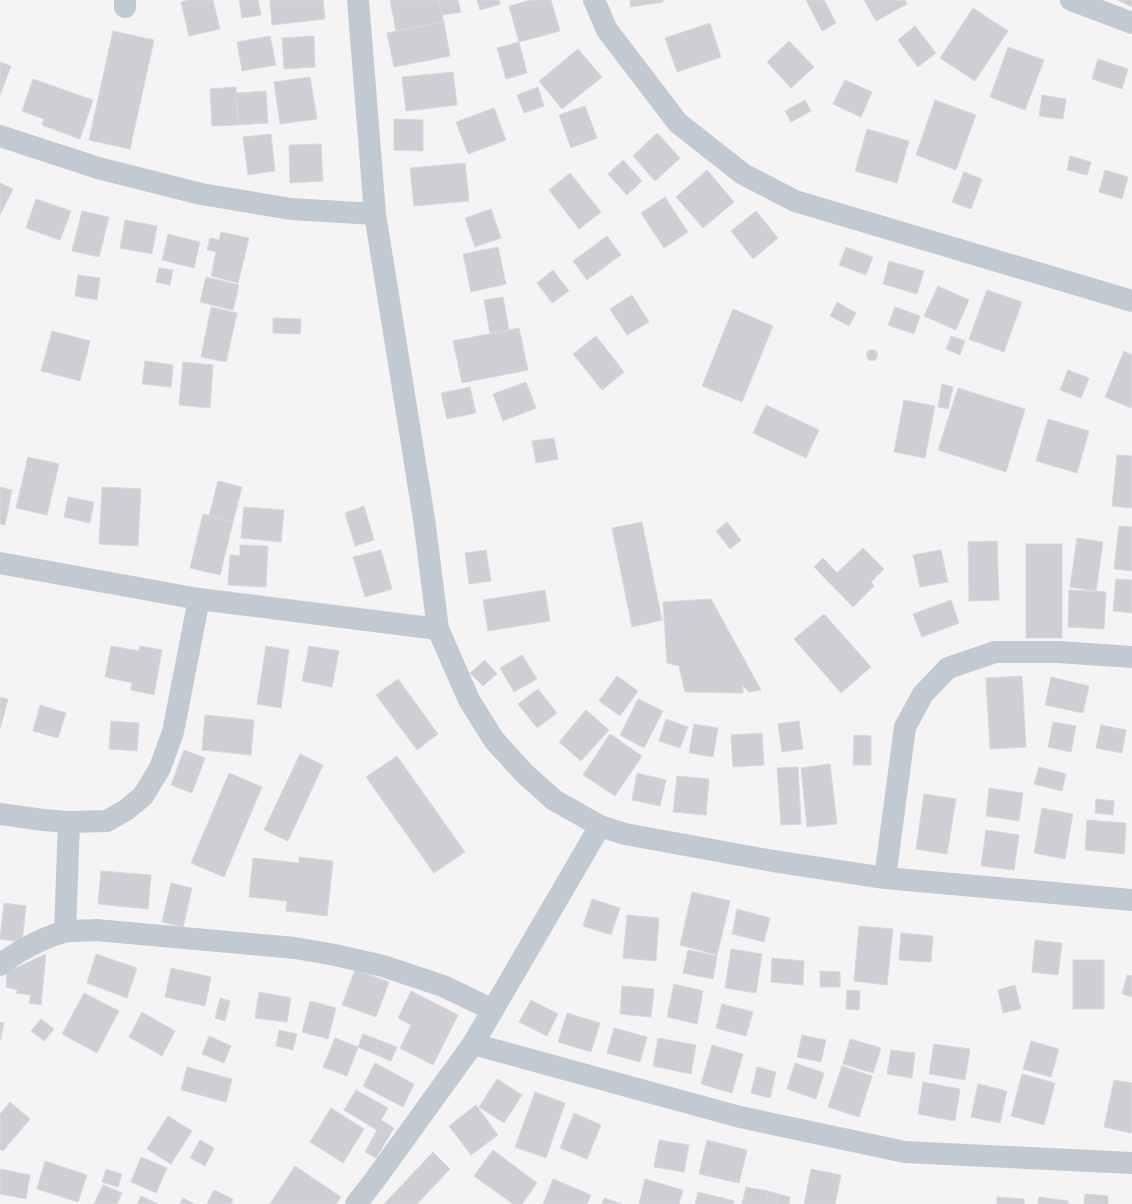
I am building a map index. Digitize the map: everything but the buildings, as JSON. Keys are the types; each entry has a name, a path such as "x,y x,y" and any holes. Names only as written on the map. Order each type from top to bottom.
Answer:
{"street":[{"path":"358,0 375,214 424,518 438,629 469,700 494,740 524,773 554,800 600,826 625,834 773,861 885,878 1132,900"},
{"path":"594,0 607,30 678,123 743,174 795,201 1132,301"},
{"path":"1071,0 1132,23"},
{"path":"0,136 98,168 201,194 291,208 375,214"},
{"path":"0,563 199,599 438,629"},
{"path":"0,814 69,822 107,820 126,810 143,796 160,768 173,732 199,599"},
{"path":"885,878 905,727 923,694 948,668 995,652 1058,652 1132,656"},
{"path":"65,932 69,822"},
{"path":"356,1204 473,1044 600,826"},
{"path":"0,966 10,957 36,943 65,932 96,930 295,948 328,954 382,966 435,984 493,1010"},
{"path":"473,1044 740,1117 906,1152 1132,1163"}]}
